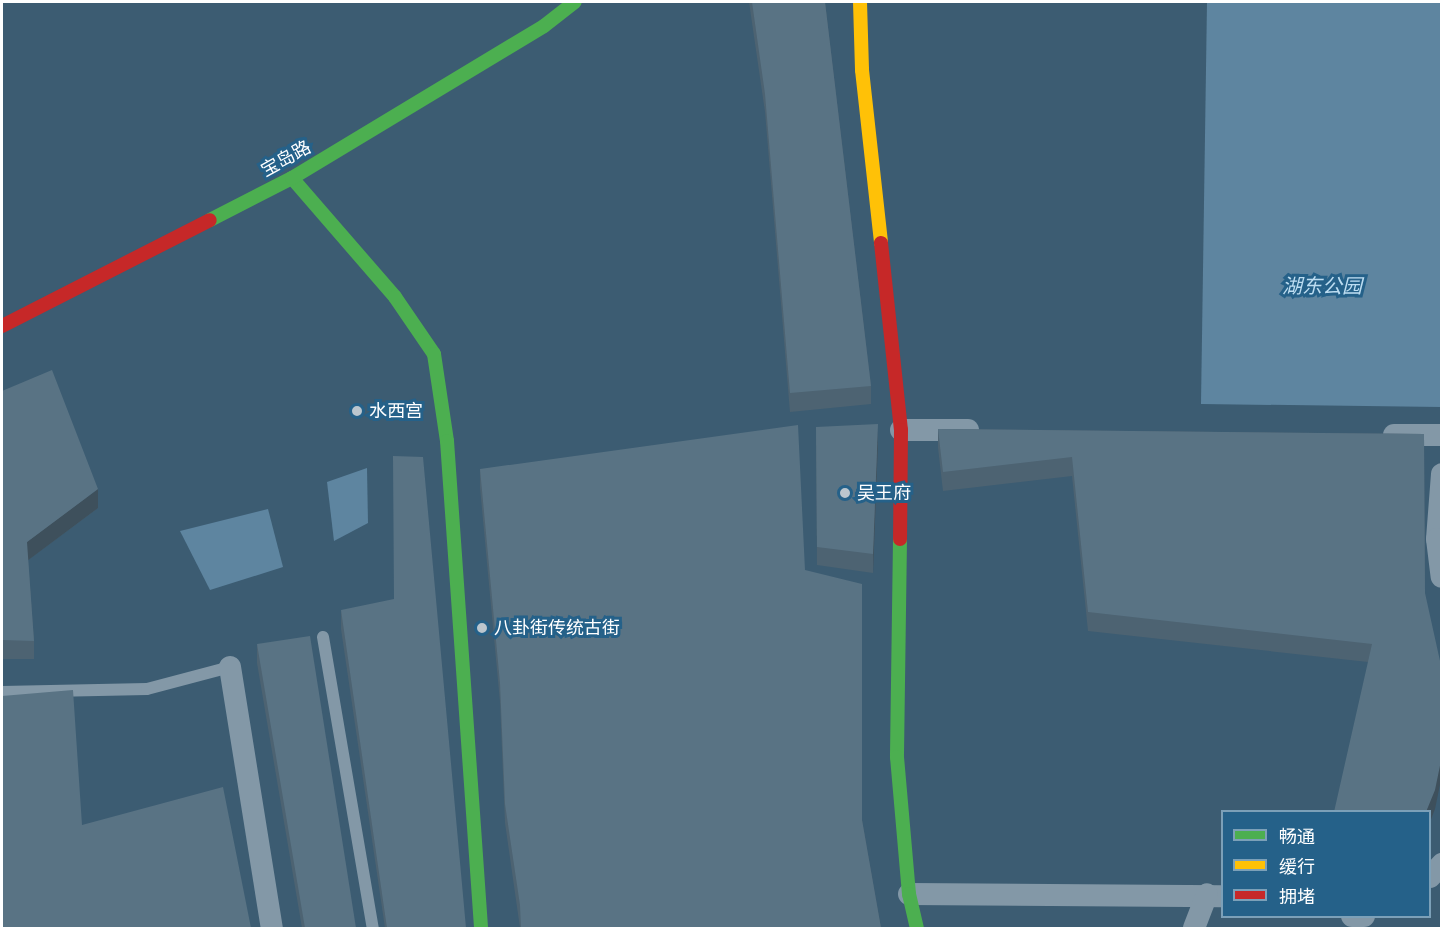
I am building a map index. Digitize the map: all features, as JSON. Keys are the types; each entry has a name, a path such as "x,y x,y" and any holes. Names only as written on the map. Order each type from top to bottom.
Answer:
{"street":[{"name":"宝岛路","path":"2,327 292,178 544,26 575,2"},
{"path":"860,2 862,70 900,430 897,757 909,894 917,928"},
{"path":"292,178 395,297 434,354 447,441 481,928"},
{"path":"900,430 995,431"},
{"path":"1371,434 1442,435"},
{"path":"1442,474 1437,539 1442,577"},
{"path":"230,667 272,928"},
{"path":"1431,876 1442,864"},
{"path":"909,894 1215,895"},
{"path":"1194,928 1215,895"}],"lane":[{"path":"323,637 373,928"},
{"path":"2,692 147,689 230,667"}],"water":[{"name":"湖东公园","path":"1207,2 1441,2 1441,407 1201,404"},
{"path":"367,468 368,523 334,541 327,482"},
{"path":"268,509 283,567 210,590 180,531"}],"building":[{"path":"752,2 825,2 871,386 790,393 765,94"},
{"path":"52,370 98,489 27,542 34,641 2,640 2,391"},
{"path":"878,424 873,554 817,547 816,427"},
{"path":"798,425 805,570 862,584 862,820 881,928 521,928 520,905 505,804 500,683 480,469"},
{"path":"938,429 1424,434 1425,593 1442,670 1442,756 1435,790 1427,810 1334,810 1372,644 1088,612 1072,457 943,472"},
{"path":"393,456 423,457 466,928 387,928 341,610 394,599"},
{"path":"310,636 356,928 305,928 257,644"},
{"path":"73,690 82,825 223,787 251,928 2,928 2,696"}],"traffic: fast":[{"path":"210,220 292,178 544,26 575,2"},
{"path":"292,178 395,297 434,354 447,441 481,928"},
{"path":"900,539 897,757 909,894 917,928"}],"traffic: slow":[{"path":"860,2 862,70 881,243"}],"traffic: jam":[{"path":"2,326 210,220"},
{"path":"881,243 901,430 900,539"}],"place":[{"name":"水西宫","path":"357,411"},
{"name":"吴王府","path":"845,493"},
{"name":"八卦街传统古街","path":"482,628"}]}
